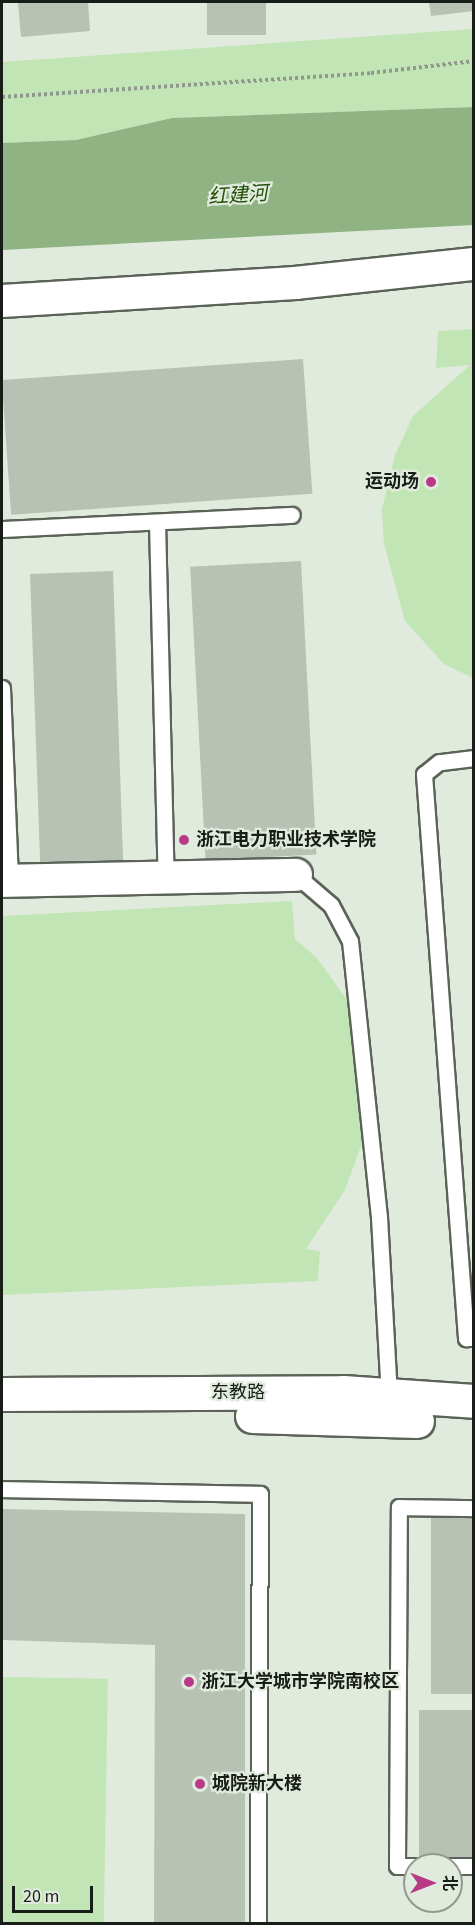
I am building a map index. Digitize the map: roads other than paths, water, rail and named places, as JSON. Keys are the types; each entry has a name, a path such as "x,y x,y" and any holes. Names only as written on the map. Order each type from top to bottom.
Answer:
{"street":[{"path":"2,301 295,283 474,264"},
{"path":"6,881 296,875"},
{"name":"东教路","path":"2,1394 343,1392 389,1398 474,1401"},
{"name":"东教路","path":"2,1415 304,1416 474,1424"}],"lane":[{"path":"2,529 292,515"},
{"path":"157,522 166,878"},
{"path":"2,688 6,881"},
{"path":"474,758 439,762 424,774 466,1338 474,1338"},
{"path":"296,875 331,905 350,941 380,1217 389,1398"},
{"path":"2,1489 260,1494 258,1923"},
{"path":"403,1866 396,1866 399,1507 474,1508"}],"water":[{"name":"红建河","path":"473,107 473,225 2,250 2,143 76,140 172,118"}],"place":[{"name":"运动场","path":"431,482"},
{"name":"浙江电力职业技术学院","path":"184,840"},
{"name":"浙江大学城市学院南校区","path":"189,1682"},
{"name":"城院新大楼","path":"200,1784"}]}
